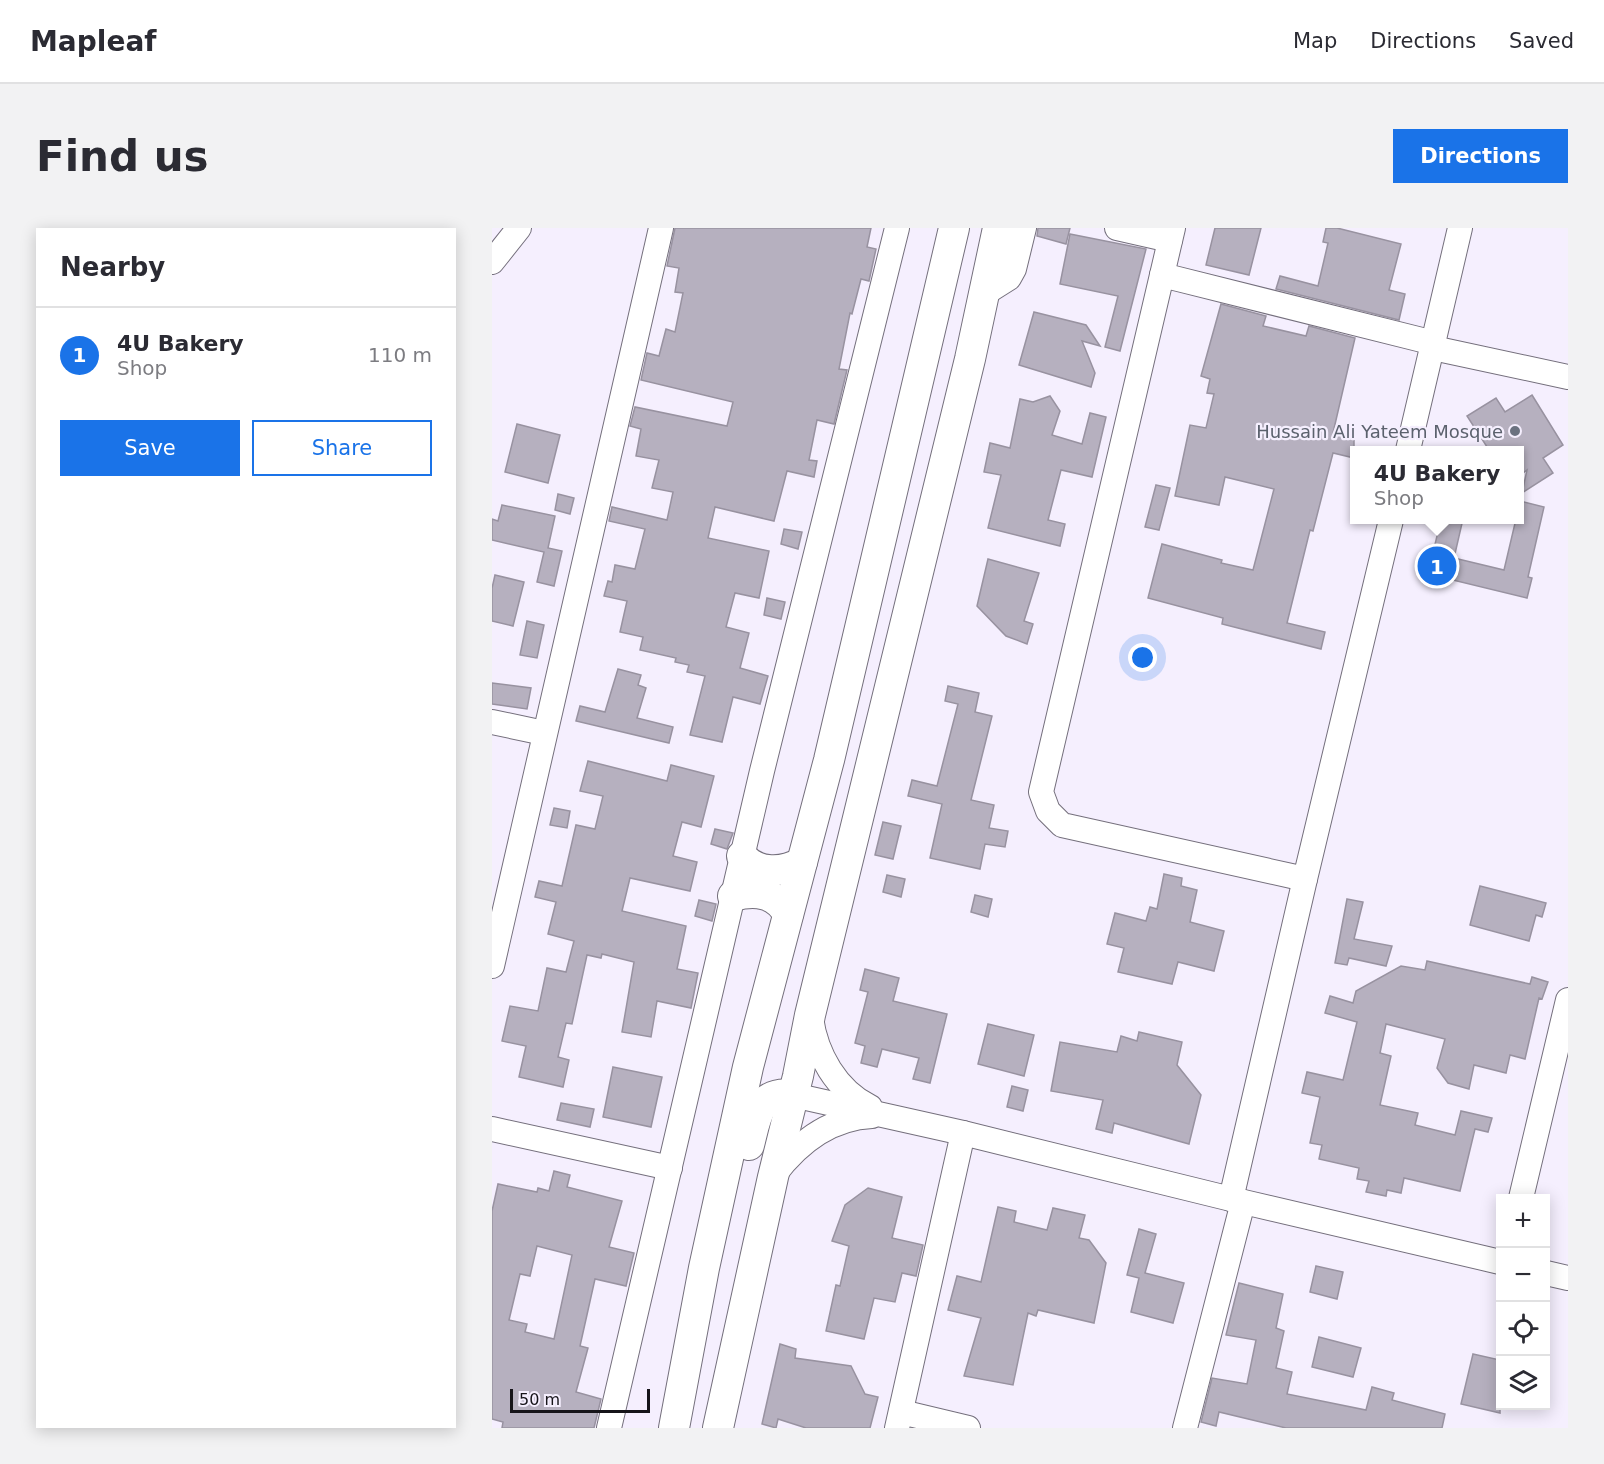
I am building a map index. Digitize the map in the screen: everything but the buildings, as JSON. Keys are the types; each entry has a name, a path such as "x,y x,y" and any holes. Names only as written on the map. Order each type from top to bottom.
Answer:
{"main road":[{"path":"674,1428 704,1268 747,1067 829,760 954,228"},
{"path":"960,228 961,242 940,346 945,351 970,358"},
{"path":"718,1428 810,1015 970,358 998,228"},
{"path":"742,856 748,863 771,870 791,869 802,862"},
{"path":"733,896 744,893 768,895 778,901 788,914"},
{"path":"704,1268 724,1238 759,1108 765,1100 774,1095 793,1095"}],"street":[{"path":"492,262 519,228"},
{"path":"492,966 662,228"},
{"path":"609,1428 742,856 897,228"},
{"path":"982,296 1009,278 1014,269 1024,228"},
{"path":"1117,228 1172,234 1041,792 1048,811 1062,825 1305,879"},
{"path":"1409,446 1460,228"},
{"path":"1162,275 1433,345 1568,377"},
{"path":"1185,1428 1237,1200 1305,879 1390,524"},
{"path":"492,722 544,734"},
{"path":"1522,1194 1568,1000"},
{"path":"810,1015 813,1034 829,1070 845,1089 864,1104 886,1115"},
{"path":"793,1095 963,1133 1496,1261"},
{"path":"773,1177 787,1157 826,1128 860,1116 886,1115"},
{"path":"492,1129 669,1168"},
{"path":"963,1133 899,1420 968,1428"},
{"path":"1550,1274 1568,1278"}],"place":[{"name":"Hussain Ali Yateem Mosque","path":"1515,431"},
{"name":"4U Bakery","path":"1437,566"}]}
